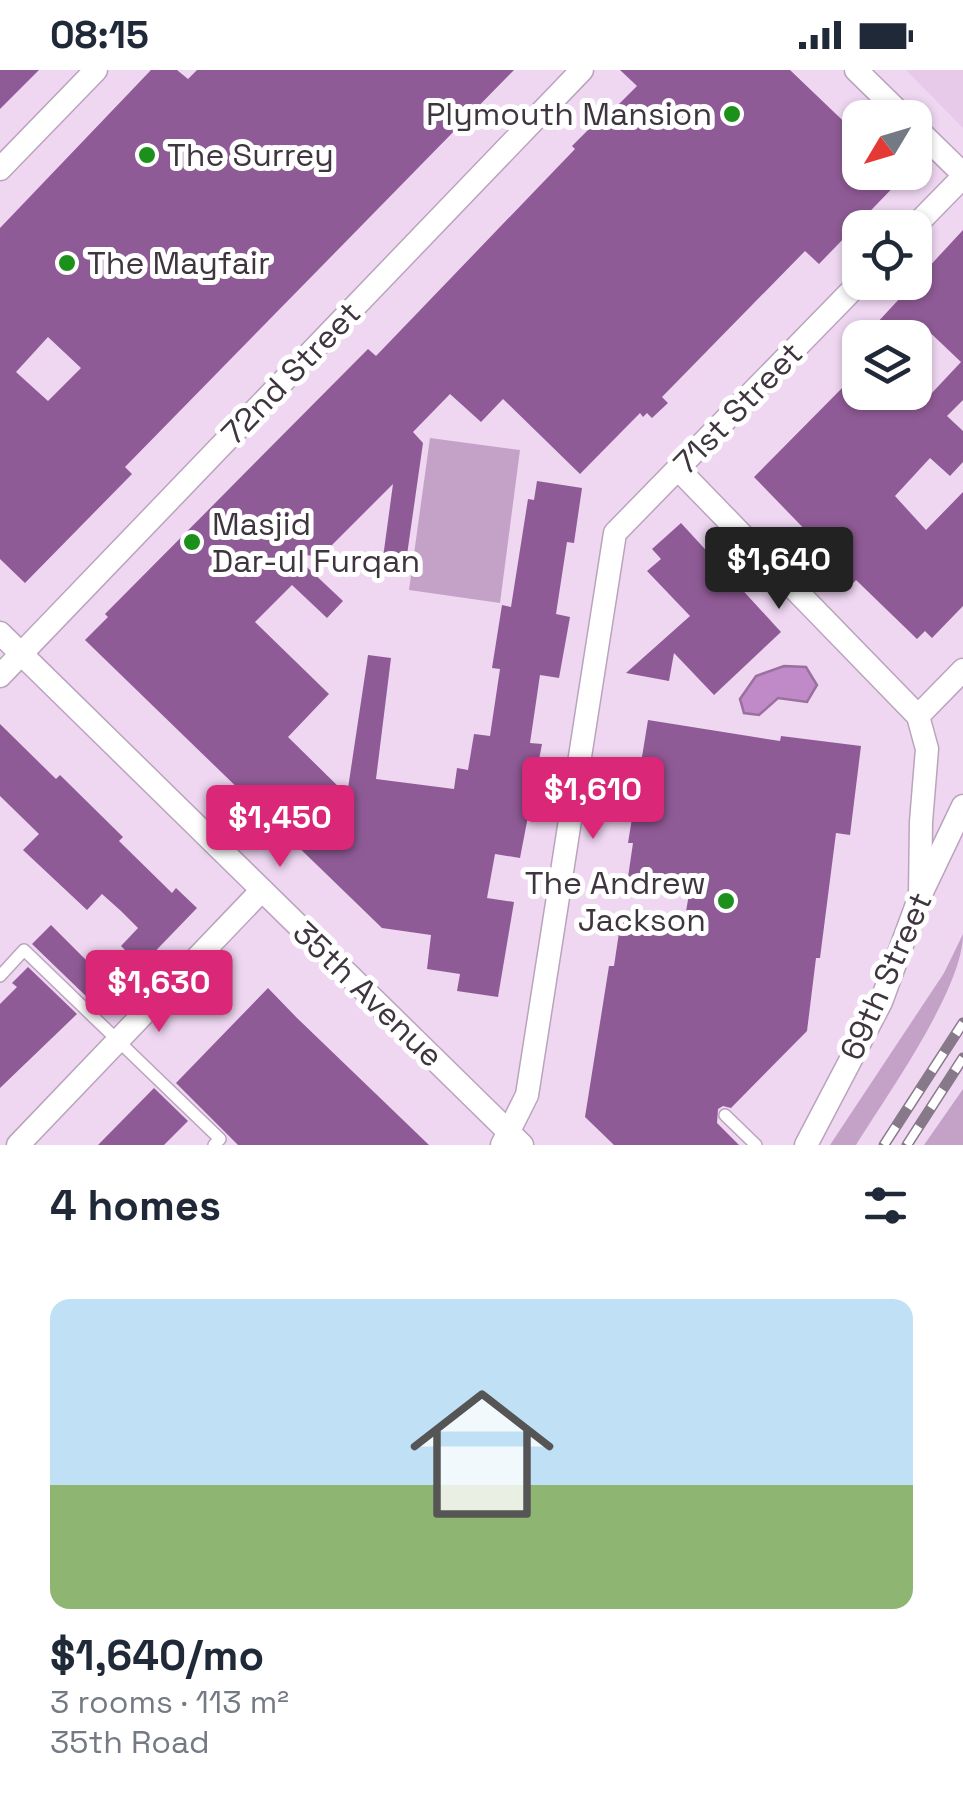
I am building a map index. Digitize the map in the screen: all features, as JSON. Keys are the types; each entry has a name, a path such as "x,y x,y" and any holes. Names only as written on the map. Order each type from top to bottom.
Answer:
{"street":[{"path":"0,169 96,70"},
{"name":"72nd Street","path":"0,676 582,70"},
{"path":"856,70 887,100"},
{"path":"931,210 963,176 932,145"},
{"name":"71st Street","path":"511,1140 527,1095 615,533 843,300"},
{"path":"679,470 918,716 928,748 920,896"},
{"name":"35th Avenue","path":"0,634 511,1140"},
{"path":"918,716 963,670"},
{"name":"69th Street","path":"806,1145 882,1002 920,896 963,806"},
{"path":"18,1145 262,890"}],"lane":[{"path":"0,976 24,950 220,1139 214,1145"},
{"path":"725,1114 756,1145"}],"shaded area":[{"path":"906,70 963,70 963,128"},
{"path":"430,438 520,450 500,603 409,590"},
{"path":"784,666 806,667 817,685 807,702 778,698 759,715 744,713 740,699 756,676"},
{"path":"963,934 951,983 903,1071 856,1145 830,1145 944,973"},
{"path":"963,1089 963,1145 924,1145"}],"building":[{"path":"0,70 39,70 0,109"},
{"path":"151,70 177,70 188,79 197,70 514,70 125,467 132,474 25,583 0,559 0,228","holes":["48,337 81,368 48,401 16,372"]},
{"path":"620,70 790,70 842,120 842,190 891,190 871,210 842,210 842,240 819,264 805,251 662,397 668,403 652,418 640,413 580,474 503,399 481,422 450,394 413,432 423,443 405,569 382,565 393,484 320,557 292,553 343,601 327,618 292,585 255,622 329,694 288,737 347,795 368,655 391,658 376,779 454,789 457,768 468,770 474,734 490,736 500,669 492,668 502,605 511,607 528,499 534,500 537,481 582,488 574,543 567,542 556,614 570,617 559,678 540,675 530,743 542,744 520,858 495,854 487,898 514,902 498,997 457,991 460,974 427,969 431,935 382,928 85,640 108,617 105,614 368,349 376,356 575,149 572,146 637,86"},
{"path":"963,230 963,400 947,416 963,431 963,462 950,476 930,458 895,496 926,530 963,492 963,606 932,638 925,631 917,639 856,580 845,592 822,570 828,564 810,546 815,540 754,477 842,388 842,410 932,410 932,393 961,362 932,334 932,320 880,320 898,300 932,300 932,263"},
{"path":"681,523 781,632 714,695 674,653 669,681 626,673 690,616 647,571 661,559 652,549"},
{"name":"The Andrew Jackson","path":"648,720 780,741 781,736 861,746 850,835 836,833 807,1031 731,1108 718,1109 717,1123 739,1145 614,1145 585,1117 609,966 614,966 621,919 683,929 690,888 628,877 633,843 628,843"},
{"path":"0,724 56,779 60,775 123,837 119,841 172,893 176,888 197,908 141,966 121,946 138,928 121,911 102,894 87,910 23,850 39,834 0,796"},
{"path":"51,925 108,982 90,1000 32,944"},
{"path":"28,967 77,1014 0,1088 0,1004 17,987 12,983"},
{"path":"268,988 429,1145 238,1145 176,1083"},
{"path":"154,1088 188,1121 164,1145 98,1145"}],"railway":[{"path":"884,1145 963,1023"},
{"path":"907,1145 963,1058"}],"place":[{"name":"Plymouth Mansion","path":"732,114"},
{"name":"The Surrey","path":"147,155"},
{"name":"The Mayfair","path":"67,263"},
{"name":"Masjid Dar-ul Furqan","path":"192,542"},
{"name":"The Andrew Jackson","path":"726,901"}]}
